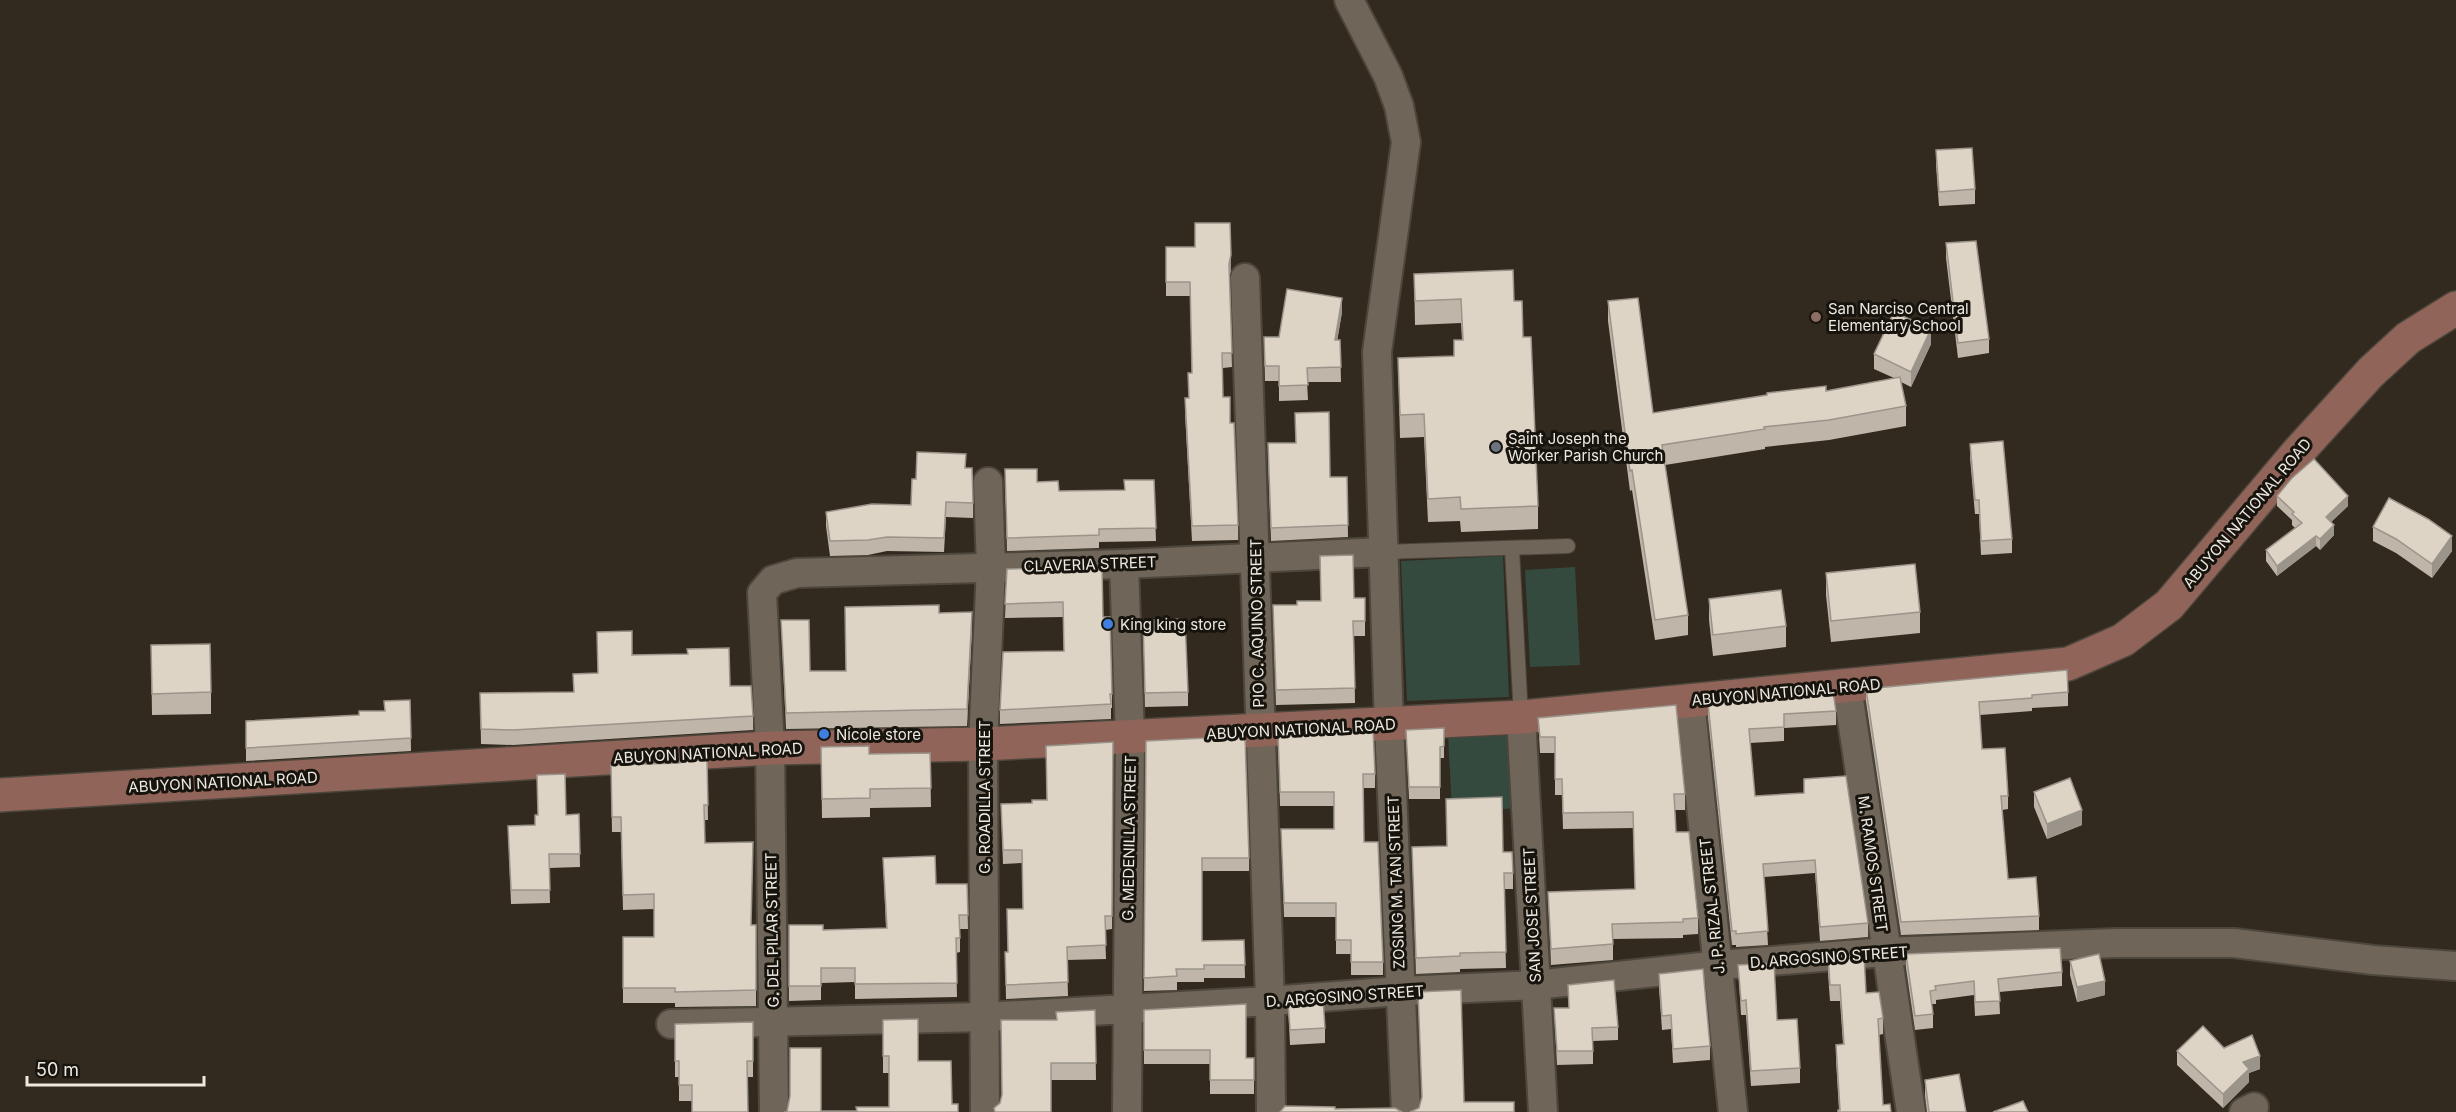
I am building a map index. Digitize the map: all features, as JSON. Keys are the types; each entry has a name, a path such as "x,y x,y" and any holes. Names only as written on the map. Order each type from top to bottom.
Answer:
{"street":[{"name":"ZOSING M. TAN STREET","path":"1349,0 1388,76 1399,106 1406,142 1377,352 1382,552 1406,1112"},
{"name":"PIO C. AQUINO STREET","path":"1245,278 1270,1001 1271,1112"},
{"name":"ABUYON NATIONAL ROAD","path":"0,795 770,748 983,744 1521,717 2068,664 2123,640 2169,605 2299,451 2371,372 2408,338 2456,308"},
{"name":"G. ROADILLA STREET","path":"984,1112 983,744 991,567 988,482"},
{"name":"CLAVERIA STREET","path":"797,573 1124,564 1382,552"},
{"name":"G. MEDENILLA STREET","path":"1124,564 1130,737 1127,1112"},
{"name":"G. DEL PILAR STREET","path":"774,1112 770,748 762,593 773,580 797,573"},
{"name":"M. RAMOS STREET","path":"1847,686 1911,1112"},
{"name":"J. P. RIZAL STREET","path":"1690,700 1733,1112"},
{"name":"SAN JOSE STREET","path":"1521,717 1543,1112"},
{"name":"D. ARGOSINO STREET","path":"671,1024 983,1017 1270,1001 1536,985 1719,965 1886,952 2116,943 2234,943 2373,960 2456,966"}],"lane":[{"path":"1382,552 1568,546"},
{"path":"1512,549 1521,717"}],"green space":[{"path":"1503,556 1509,697 1407,701 1401,561"},
{"path":"1575,567 1580,665 1530,667 1525,570"},
{"path":"1516,731 1520,808 1452,812 1448,734"}],"building":[{"path":"1972,148 1975,189 1939,192 1936,150"},
{"path":"1195,223 1230,223 1232,353 1222,353 1223,397 1230,397 1230,423 1234,423 1238,525 1192,526 1185,398 1189,398 1188,373 1192,373 1190,282 1166,282 1166,247 1195,247"},
{"path":"1976,241 1989,339 1958,343 1946,243"},
{"path":"1513,270 1514,301 1522,301 1523,337 1531,337 1538,506 1461,509 1460,497 1428,499 1424,414 1400,415 1398,358 1454,356 1454,340 1463,340 1461,299 1415,301 1414,274"},
{"path":"1287,289 1342,298 1335,340 1340,340 1341,367 1307,368 1308,385 1279,386 1279,366 1265,366 1264,337 1279,337"},
{"path":"1638,298 1653,413 1767,395 1767,393 1826,386 1826,391 1900,377 1906,406 1662,445 1688,615 1655,620 1632,470 1630,471 1608,301"},
{"path":"1894,312 1931,329 1911,372 1874,354"},
{"path":"1329,412 1330,477 1347,477 1348,525 1271,528 1268,443 1296,443 1295,413"},
{"path":"2003,441 2012,539 1981,541 1979,500 1975,500 1970,444"},
{"path":"917,452 966,454 965,468 972,468 973,503 946,502 944,538 887,537 830,541 826,512 872,504 911,505 912,479 916,479"},
{"path":"2314,459 2348,496 2326,517 2334,525 2320,539 2316,536 2277,566 2266,550 2302,523 2277,496 2292,478"},
{"path":"1005,469 1037,469 1037,482 1058,481 1059,491 1125,490 1124,480 1154,480 1156,528 1099,529 1099,535 1007,538"},
{"path":"2389,498 2428,519 2452,536 2432,564 2396,539 2373,527"},
{"path":"1353,555 1354,598 1365,598 1365,621 1353,621 1355,688 1276,690 1273,605 1297,605 1297,601 1321,601 1320,556"},
{"path":"1915,564 1920,612 1831,621 1826,573"},
{"path":"1102,567 1103,617 1110,617 1111,704 1000,710 1003,652 1064,651 1063,602 1005,604 1007,569"},
{"path":"1781,590 1786,626 1713,635 1709,599"},
{"path":"939,605 939,613 972,612 967,709 786,713 781,620 809,620 810,671 846,671 845,607"},
{"path":"1185,619 1188,692 1145,693 1143,620"},
{"path":"632,631 632,655 688,654 687,649 729,648 730,686 751,686 753,716 513,730 481,729 480,693 574,692 573,674 598,673 597,632"},
{"path":"210,644 211,692 152,694 151,645"},
{"path":"2067,670 2068,692 2032,695 2032,698 1979,702 1982,749 2005,748 2008,796 2001,796 2008,879 2036,877 2039,916 1901,922 1866,689"},
{"path":"1833,692 1836,711 1784,714 1784,727 1749,729 1755,796 1804,793 1804,779 1846,776 1868,923 1820,927 1815,860 1763,864 1768,931 1736,934 1736,931 1732,931 1708,704"},
{"path":"410,700 411,738 246,748 246,721 359,715 359,711 385,711 384,701"},
{"path":"1676,705 1685,794 1674,794 1676,832 1689,832 1698,918 1683,919 1683,922 1612,924 1613,944 1551,949 1548,892 1635,889 1633,812 1563,813 1562,779 1555,779 1555,737 1540,737 1538,718"},
{"path":"1444,728 1444,746 1440,747 1440,787 1409,787 1406,730"},
{"path":"1373,729 1375,774 1363,774 1364,842 1378,842 1383,962 1351,962 1351,940 1336,940 1336,903 1284,903 1281,829 1334,829 1334,792 1280,792 1278,734"},
{"path":"1245,736 1249,858 1202,858 1202,941 1244,940 1245,965 1204,965 1204,969 1176,969 1177,976 1144,978 1146,741"},
{"path":"1113,742 1112,916 1105,916 1106,945 1067,947 1068,982 1006,985 1007,909 1023,909 1022,850 1003,850 1001,804 1047,800 1046,746"},
{"path":"869,746 869,754 930,753 931,788 870,789 870,798 822,799 821,747"},
{"path":"707,760 708,805 704,805 705,843 753,842 751,925 756,925 756,990 675,992 675,988 623,988 623,937 654,937 654,894 623,895 621,817 612,817 611,765"},
{"path":"565,774 566,815 579,814 580,854 549,854 550,890 511,890 508,826 535,825 535,815 538,815 537,775"},
{"path":"2070,778 2082,810 2047,824 2034,792"},
{"path":"1502,797 1503,852 1512,852 1513,873 1504,873 1506,952 1460,953 1460,956 1416,958 1412,847 1447,846 1446,799"},
{"path":"935,856 936,884 967,884 968,915 959,915 960,938 956,938 957,983 855,984 855,968 821,968 821,986 789,986 789,925 823,925 823,930 887,928 883,858"},
{"path":"2060,948 2062,972 1998,979 2000,1001 1975,1002 1974,981 1935,986 1936,990 1930,991 1933,1014 1915,1016 1906,954"},
{"path":"1864,954 1866,993 1879,992 1883,1018 1878,1019 1883,1105 1890,1104 1891,1112 1838,1112 1840,1110 1836,1045 1844,1044 1840,985 1830,985 1828,957"},
{"path":"2099,954 2105,981 2077,987 2070,961"},
{"path":"1774,963 1777,1020 1797,1019 1800,1068 1751,1071 1746,1000 1741,1001 1738,965"},
{"path":"1703,969 1710,1046 1673,1049 1671,1015 1662,1016 1659,974"},
{"path":"1614,980 1618,1027 1592,1028 1593,1051 1557,1051 1554,1008 1569,1008 1568,985"},
{"path":"1461,990 1464,1102 1514,1102 1514,1112 1410,1112 1419,1108 1422,1097 1418,992"},
{"path":"1323,999 1325,1028 1290,1030 1288,1002"},
{"path":"1246,1004 1246,1058 1254,1058 1254,1080 1210,1080 1210,1050 1144,1050 1144,1010"},
{"path":"1095,1010 1096,1063 1051,1063 1051,1112 995,1112 994,1108 1000,1103 1002,1095 1001,1020 1057,1020 1056,1012"},
{"path":"918,1019 918,1061 951,1061 952,1104 958,1104 958,1112 787,1112 790,1096 790,1048 821,1048 821,1111 857,1111 856,1107 889,1107 889,1056 883,1056 883,1020"},
{"path":"753,1022 753,1061 747,1061 748,1112 692,1112 692,1085 679,1085 679,1061 675,1061 675,1024"},
{"path":"2203,1026 2224,1048 2252,1035 2260,1056 2243,1062 2249,1069 2223,1094 2177,1051"},
{"path":"1959,1074 1966,1112 1929,1112 1925,1080"},
{"path":"2023,1101 2028,1112 1993,1112"},
{"path":"1285,1106 1335,1107 1335,1109 1395,1108 1402,1112 1280,1112"}],"place":[{"name":"San Narciso Central Elementary School","path":"1816,317"},
{"name":"Saint Joseph the Worker Parish Church","path":"1496,447"},
{"name":"King king store","path":"1108,624"},
{"name":"Nicole store","path":"824,734"}]}
